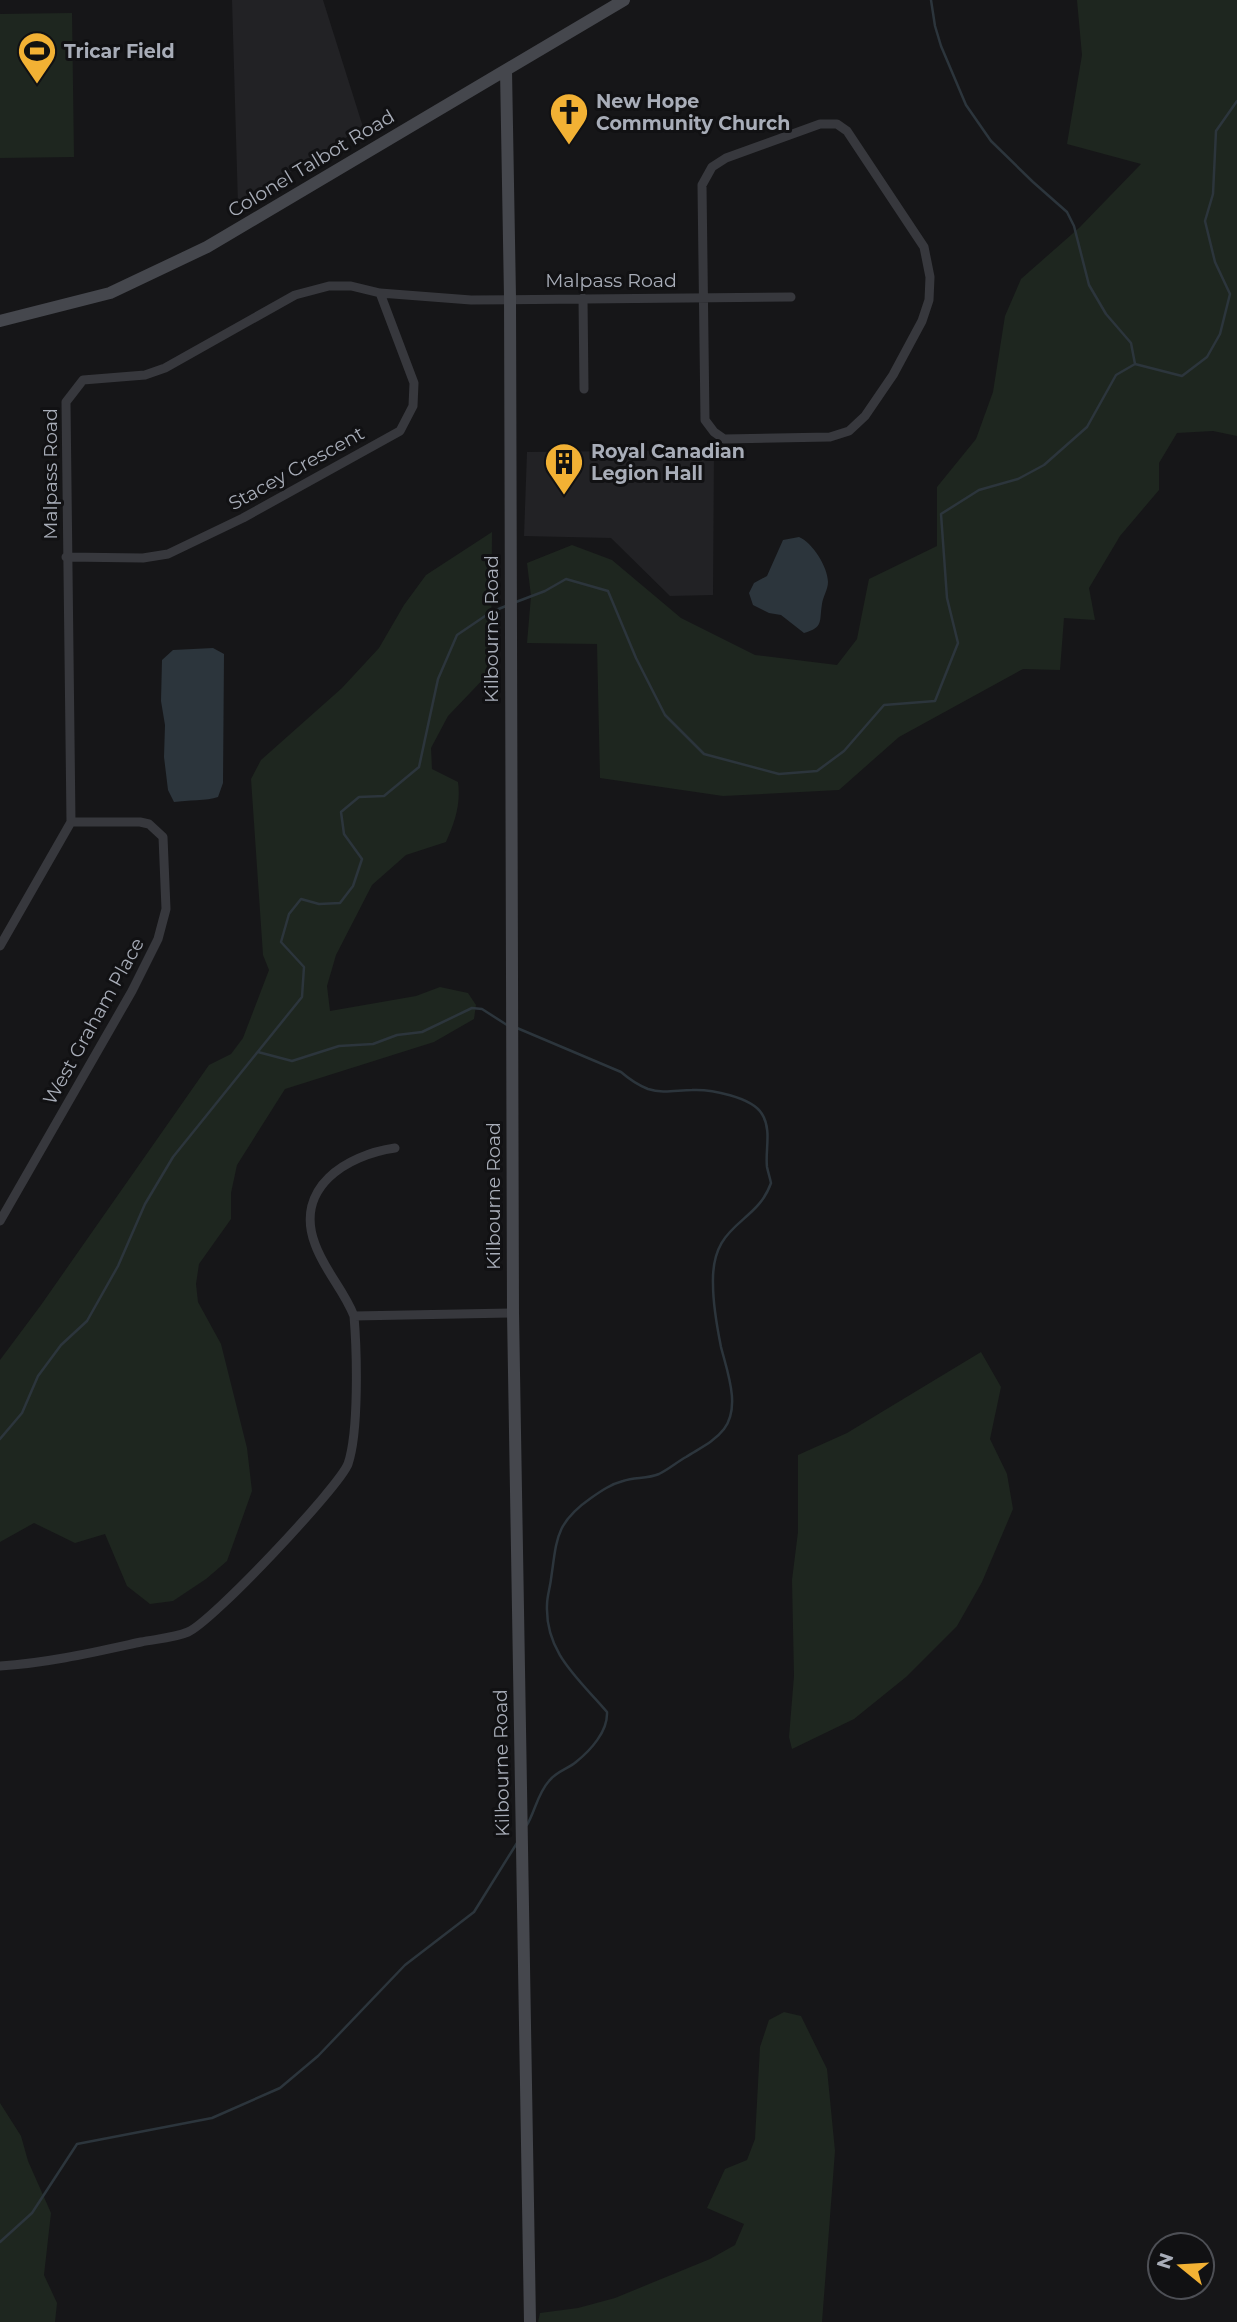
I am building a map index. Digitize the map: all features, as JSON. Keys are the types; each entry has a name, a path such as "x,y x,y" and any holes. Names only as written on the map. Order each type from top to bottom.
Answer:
{"street":[{"name":"Colonel Talbot Road","path":"0,321 110,293 207,247 624,0"},
{"name":"Kilbourne Road","path":"506,70 510,298 513,1312 530,2322"},
{"path":"820,124 837,124 847,131 923,247 930,277 929,300 922,321 893,375 849,431 830,437 724,439 713,432 705,420 703,296 702,184 712,167 726,158 820,124"},
{"name":"Malpass Road","path":"71,822 66,402 83,380 145,375 166,368 295,295 329,286 351,286 380,293 471,299 790,297"},
{"name":"Stacey Crescent","path":"66,557 143,558 168,554 243,517 400,430 413,406 414,383 380,293"},
{"path":"583,298 584,389"},
{"path":"0,946 71,822"},
{"name":"West Graham Place","path":"0,1221 132,991 158,939 166,909 163,838 149,824 71,822"},
{"path":"0,923 10,929"},
{"path":"0,1666 55,1660 188,1632 229,1601 331,1489 347,1467 354,1433 356,1339 354,1316 349,1302 315,1246 309,1224 314,1195 333,1173 359,1157 377,1150 395,1148"},
{"path":"354,1316 513,1312"}],"shaded area":[{"path":"232,0 323,0 363,127 238,205"},
{"path":"1077,0 1237,0 1237,436 1213,431 1177,433 1159,463 1159,490 1120,536 1089,588 1095,620 1064,618 1060,670 1023,669 899,737 839,790 723,796 600,778 597,644 527,643 531,596 527,563 572,545 612,560 681,618 755,655 837,665 857,639 869,579 937,546 937,487 976,439 993,392 1005,316 1021,279 1080,227 1141,164 1067,144 1082,55"},
{"name":"Tricar Field","path":"72,13 74,157 0,158 0,14"},
{"path":"714,450 713,595 670,596 611,538 524,536 527,452"},
{"path":"492,532 491,671 448,716 431,748 432,769 458,782 458,805 452,827 446,842 406,855 372,885 336,955 327,986 330,1011 416,996 440,987 468,993 476,1005 474,1019 434,1042 285,1089 237,1165 231,1193 231,1219 199,1264 196,1284 198,1302 221,1344 247,1448 252,1491 227,1561 173,1601 150,1604 127,1586 105,1534 75,1543 34,1523 0,1542 0,1360 209,1065 231,1054 243,1038 269,970 263,955 251,779 261,760 342,688 379,648 404,605 426,575"},
{"path":"799,537 809,544 818,556 828,582 818,626 804,633 781,615 769,613 753,605 749,593 754,583 767,576 783,540"},
{"path":"213,648 224,654 223,783 218,797 174,802 168,790 164,757 162,660 173,650"},
{"path":"981,1352 1001,1387 990,1439 1007,1474 1013,1509 982,1582 957,1626 906,1677 854,1719 792,1749 789,1737 794,1676 792,1580 798,1532 798,1455 847,1433"},
{"path":"784,2012 801,2016 827,2069 835,2151 822,2322 538,2322 540,2313 578,2308 615,2298 710,2259 735,2245 744,2224 707,2208 725,2169 747,2160 755,2139 760,2047 769,2020"},
{"path":"0,2103 21,2136 28,2161 51,2213 44,2275 57,2303 55,2322 0,2322"}],"waterway":[{"path":"931,0 941,46 966,105 991,141 1067,212 1074,226 1089,285 1106,314 1131,343 1135,364"},
{"path":"516,602 545,591 566,579 608,591 636,658 665,715 704,754 779,774 817,771 844,751 884,705 935,701 958,643 947,598 941,514 979,490 1018,479 1044,465 1087,427 1116,375 1135,364 1182,376 1207,357 1220,334 1230,294 1215,262 1205,221 1213,194 1216,131 1237,101"},
{"path":"0,1439 22,1413 38,1376 61,1345 87,1321 118,1266 145,1204 173,1157 302,997 304,967 281,942 289,914 301,899 319,904 340,903 353,886 362,859 344,834 341,812 359,797 384,796 419,767 438,679 457,635 491,612 506,606"},
{"path":"258,1052 292,1061 339,1046 373,1044 397,1035 422,1032 472,1008 482,1009 507,1025"},
{"path":"517,1028 621,1072 648,1089 665,1092 709,1091 730,1095 749,1103 757,1108 765,1120 767,1167 771,1183 755,1208 727,1236 714,1263 716,1316 732,1400 732,1410 724,1429 711,1441 659,1474 623,1481 602,1490 570,1516 560,1533 547,1602 548,1622 558,1651 575,1676 607,1712 607,1719 598,1740 587,1752 555,1775 545,1786 527,1825"},
{"path":"0,2242 32,2213 77,2144 212,2118 280,2088 318,2056 405,1965 474,1912 517,1843"}],"place":[{"name":"Tricar Field","path":"37,85"},
{"name":"New Hope Community Church","path":"569,146"},
{"name":"Royal Canadian Legion Hall","path":"564,496"}]}
